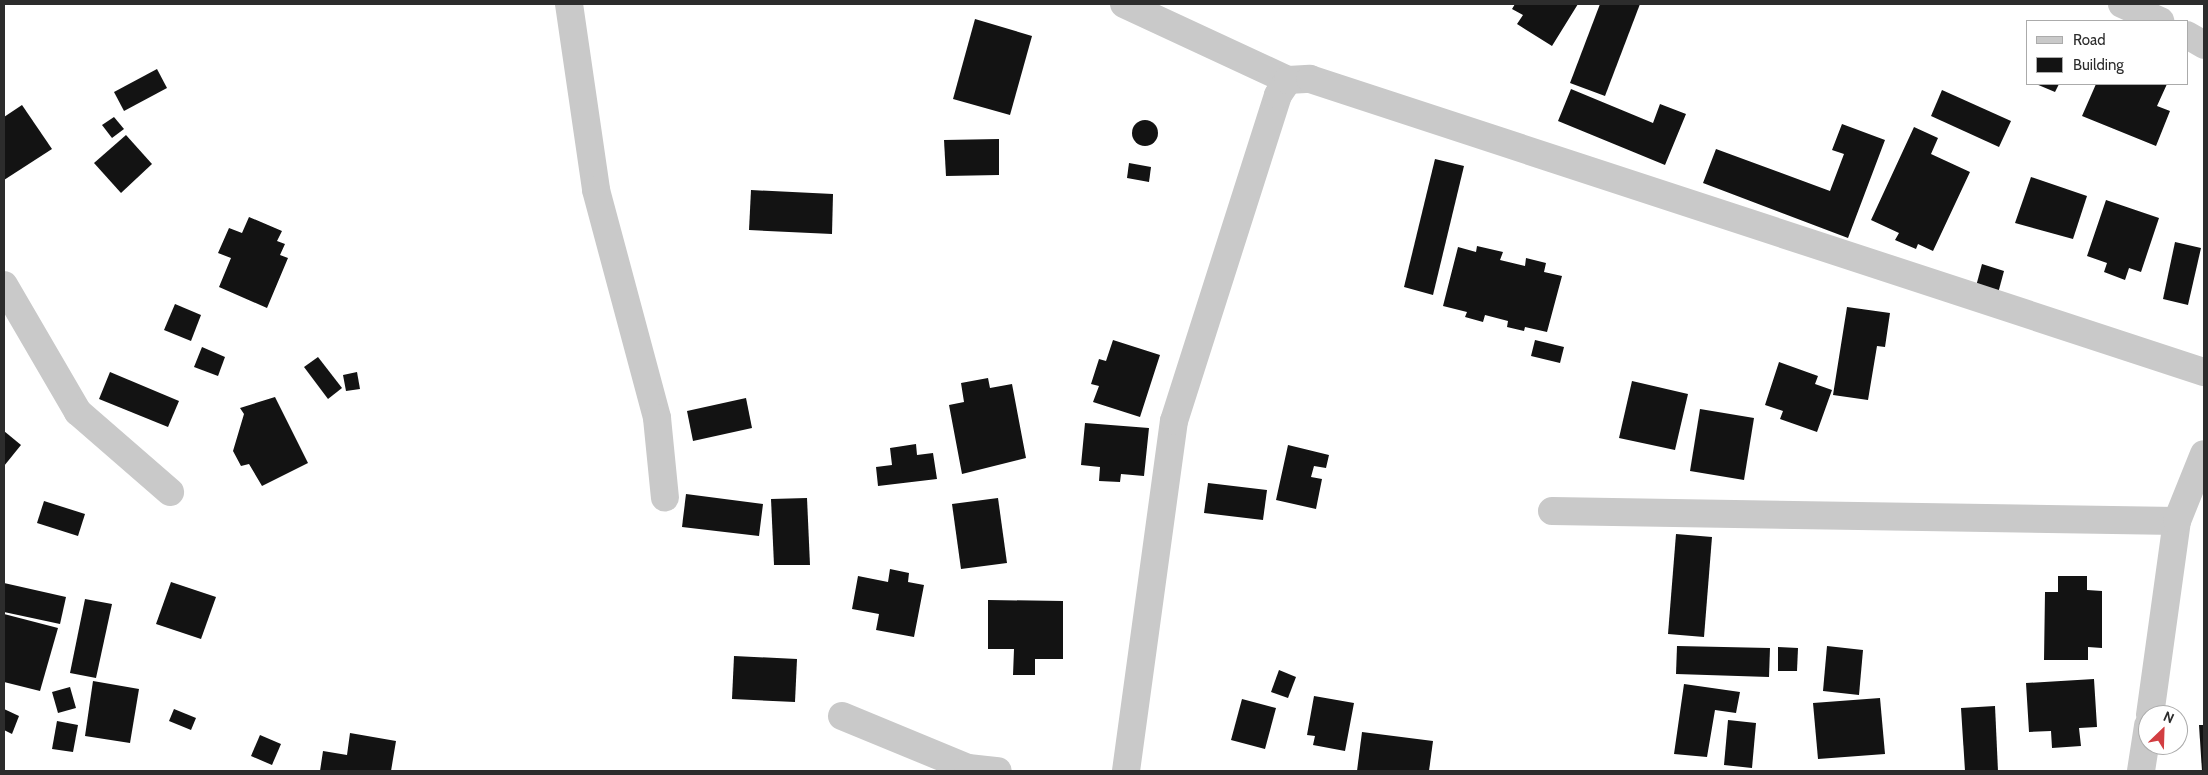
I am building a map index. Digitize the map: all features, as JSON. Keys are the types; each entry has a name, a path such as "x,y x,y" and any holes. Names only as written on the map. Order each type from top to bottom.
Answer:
{"street":[{"path":"569,4 596,190 657,418 665,498"},
{"path":"1124,4 1288,80 1310,78 2204,372"},
{"path":"2122,4 2158,20"},
{"path":"2188,36 2204,46"},
{"path":"1126,771 1174,421 1278,95 1288,80"},
{"path":"4,285 78,412 170,492"},
{"path":"2151,705 2177,521 2204,454"},
{"path":"1552,511 2177,521"},
{"path":"842,716 968,768 998,771"},
{"path":"2142,771 2144,755"}],"building":[{"path":"1515,4 1578,4 1552,46 1517,24 1523,15 1512,9"},
{"path":"1600,4 1640,4 1605,96 1570,83"},
{"path":"975,19 1032,36 1010,115 953,99"},
{"path":"157,69 167,88 124,111 114,92"},
{"path":"2038,85 2058,85 2055,92"},
{"path":"2096,85 2167,85 2157,106 2170,111 2156,146 2082,116"},
{"path":"1571,89 1653,123 1660,104 1686,114 1665,165 1558,121"},
{"path":"1942,90 2011,121 1999,147 1931,116"},
{"path":"22,105 52,149 4,180 4,117"},
{"path":"114,117 124,129 112,138 102,125"},
{"path":"1145,120 1154,124 1158,133 1154,142 1145,146 1136,142 1132,133 1136,124"},
{"path":"1842,124 1885,140 1848,238 1703,183 1716,149 1830,191 1844,154 1832,150"},
{"path":"1914,127 1938,138 1931,154 1970,172 1933,251 1918,244 1916,249 1895,240 1899,233 1871,220"},
{"path":"126,135 152,164 121,193 94,163"},
{"path":"999,139 999,175 946,176 944,140"},
{"path":"1435,159 1464,166 1433,295 1404,287"},
{"path":"1129,163 1151,167 1149,182 1127,178"},
{"path":"2031,177 2087,196 2073,239 2015,223"},
{"path":"751,190 833,194 832,234 749,230"},
{"path":"2106,200 2159,218 2141,272 2129,268 2125,280 2104,272 2107,263 2087,256"},
{"path":"249,217 282,231 277,241 285,244 280,255 288,258 267,308 219,287 231,258 218,253 229,228 242,233"},
{"path":"2175,242 2201,248 2188,305 2163,299"},
{"path":"1477,246 1503,252 1500,260 1525,266 1526,258 1546,263 1544,272 1562,276 1547,332 1525,327 1524,331 1507,327 1508,321 1485,315 1483,322 1465,317 1467,312 1443,306 1458,247 1476,252"},
{"path":"1982,264 2004,271 1997,297 1975,290"},
{"path":"175,304 201,315 191,341 164,330"},
{"path":"1847,307 1890,313 1885,347 1877,346 1868,400 1833,395"},
{"path":"1113,340 1160,355 1140,417 1093,402 1099,386 1091,384 1099,359 1106,361"},
{"path":"1535,340 1564,347 1560,363 1531,356"},
{"path":"202,347 225,357 218,376 194,367"},
{"path":"318,357 342,388 328,399 304,367"},
{"path":"1779,362 1818,376 1815,384 1832,390 1817,432 1780,419 1783,411 1765,405"},
{"path":"110,372 179,401 168,427 99,399"},
{"path":"357,372 360,389 346,391 343,375"},
{"path":"988,378 990,388 1012,384 1026,458 962,474 949,405 964,402 961,383"},
{"path":"1632,381 1688,394 1675,450 1619,438"},
{"path":"275,397 308,463 262,486 249,464 241,466 233,451 244,414 240,408"},
{"path":"746,398 752,428 693,441 687,411"},
{"path":"1700,409 1754,418 1744,480 1690,471"},
{"path":"1085,423 1149,428 1144,476 1121,474 1120,482 1099,481 1100,467 1081,465"},
{"path":"4,431 21,445 4,466"},
{"path":"916,444 917,455 933,453 937,479 878,486 876,467 892,465 890,448"},
{"path":"1288,445 1329,455 1326,468 1314,466 1311,477 1322,479 1316,509 1276,500"},
{"path":"1208,483 1267,490 1263,520 1204,513"},
{"path":"686,494 763,504 759,536 682,527"},
{"path":"807,498 810,565 774,565 771,499"},
{"path":"998,498 1007,563 961,569 952,504"},
{"path":"44,501 85,514 78,536 37,523"},
{"path":"1676,534 1712,537 1704,637 1668,634"},
{"path":"890,569 909,573 908,582 924,585 914,637 876,630 879,614 852,609 858,576 888,582"},
{"path":"2058,576 2087,576 2087,590 2102,591 2102,648 2088,647 2088,660 2044,660 2045,592 2058,592"},
{"path":"171,582 216,597 201,639 156,624"},
{"path":"4,583 66,597 60,624 4,612"},
{"path":"85,599 112,604 96,678 70,673"},
{"path":"988,600 1063,601 1063,659 1035,659 1035,675 1013,675 1014,649 988,649"},
{"path":"4,614 58,628 40,691 4,682"},
{"path":"1677,646 1770,648 1769,677 1676,674"},
{"path":"1827,646 1863,650 1859,695 1823,691"},
{"path":"1778,647 1798,648 1797,671 1778,671"},
{"path":"734,656 797,659 795,702 732,699"},
{"path":"1279,670 1296,677 1288,698 1271,692"},
{"path":"2094,679 2097,727 2079,728 2081,746 2052,748 2051,731 2029,732 2026,683"},
{"path":"93,681 139,689 130,743 85,736"},
{"path":"1684,684 1740,692 1736,713 1715,710 1707,757 1674,754"},
{"path":"70,687 76,708 58,713 52,692"},
{"path":"1314,696 1354,703 1345,751 1313,745 1315,736 1307,735"},
{"path":"1880,698 1885,754 1818,759 1813,703"},
{"path":"1242,699 1276,708 1265,749 1231,740"},
{"path":"1995,706 1998,771 1965,771 1961,708"},
{"path":"4,709 19,716 12,734 4,730"},
{"path":"174,709 196,718 191,730 169,721"},
{"path":"1728,720 1756,723 1752,768 1724,765"},
{"path":"57,721 78,725 73,752 52,749"},
{"path":"2199,725 2204,725 2204,771 2202,771"},
{"path":"1362,732 1433,741 1429,771 1357,771"},
{"path":"350,733 396,741 391,771 320,771 323,751 347,755"},
{"path":"260,735 281,744 272,765 251,756"}]}
